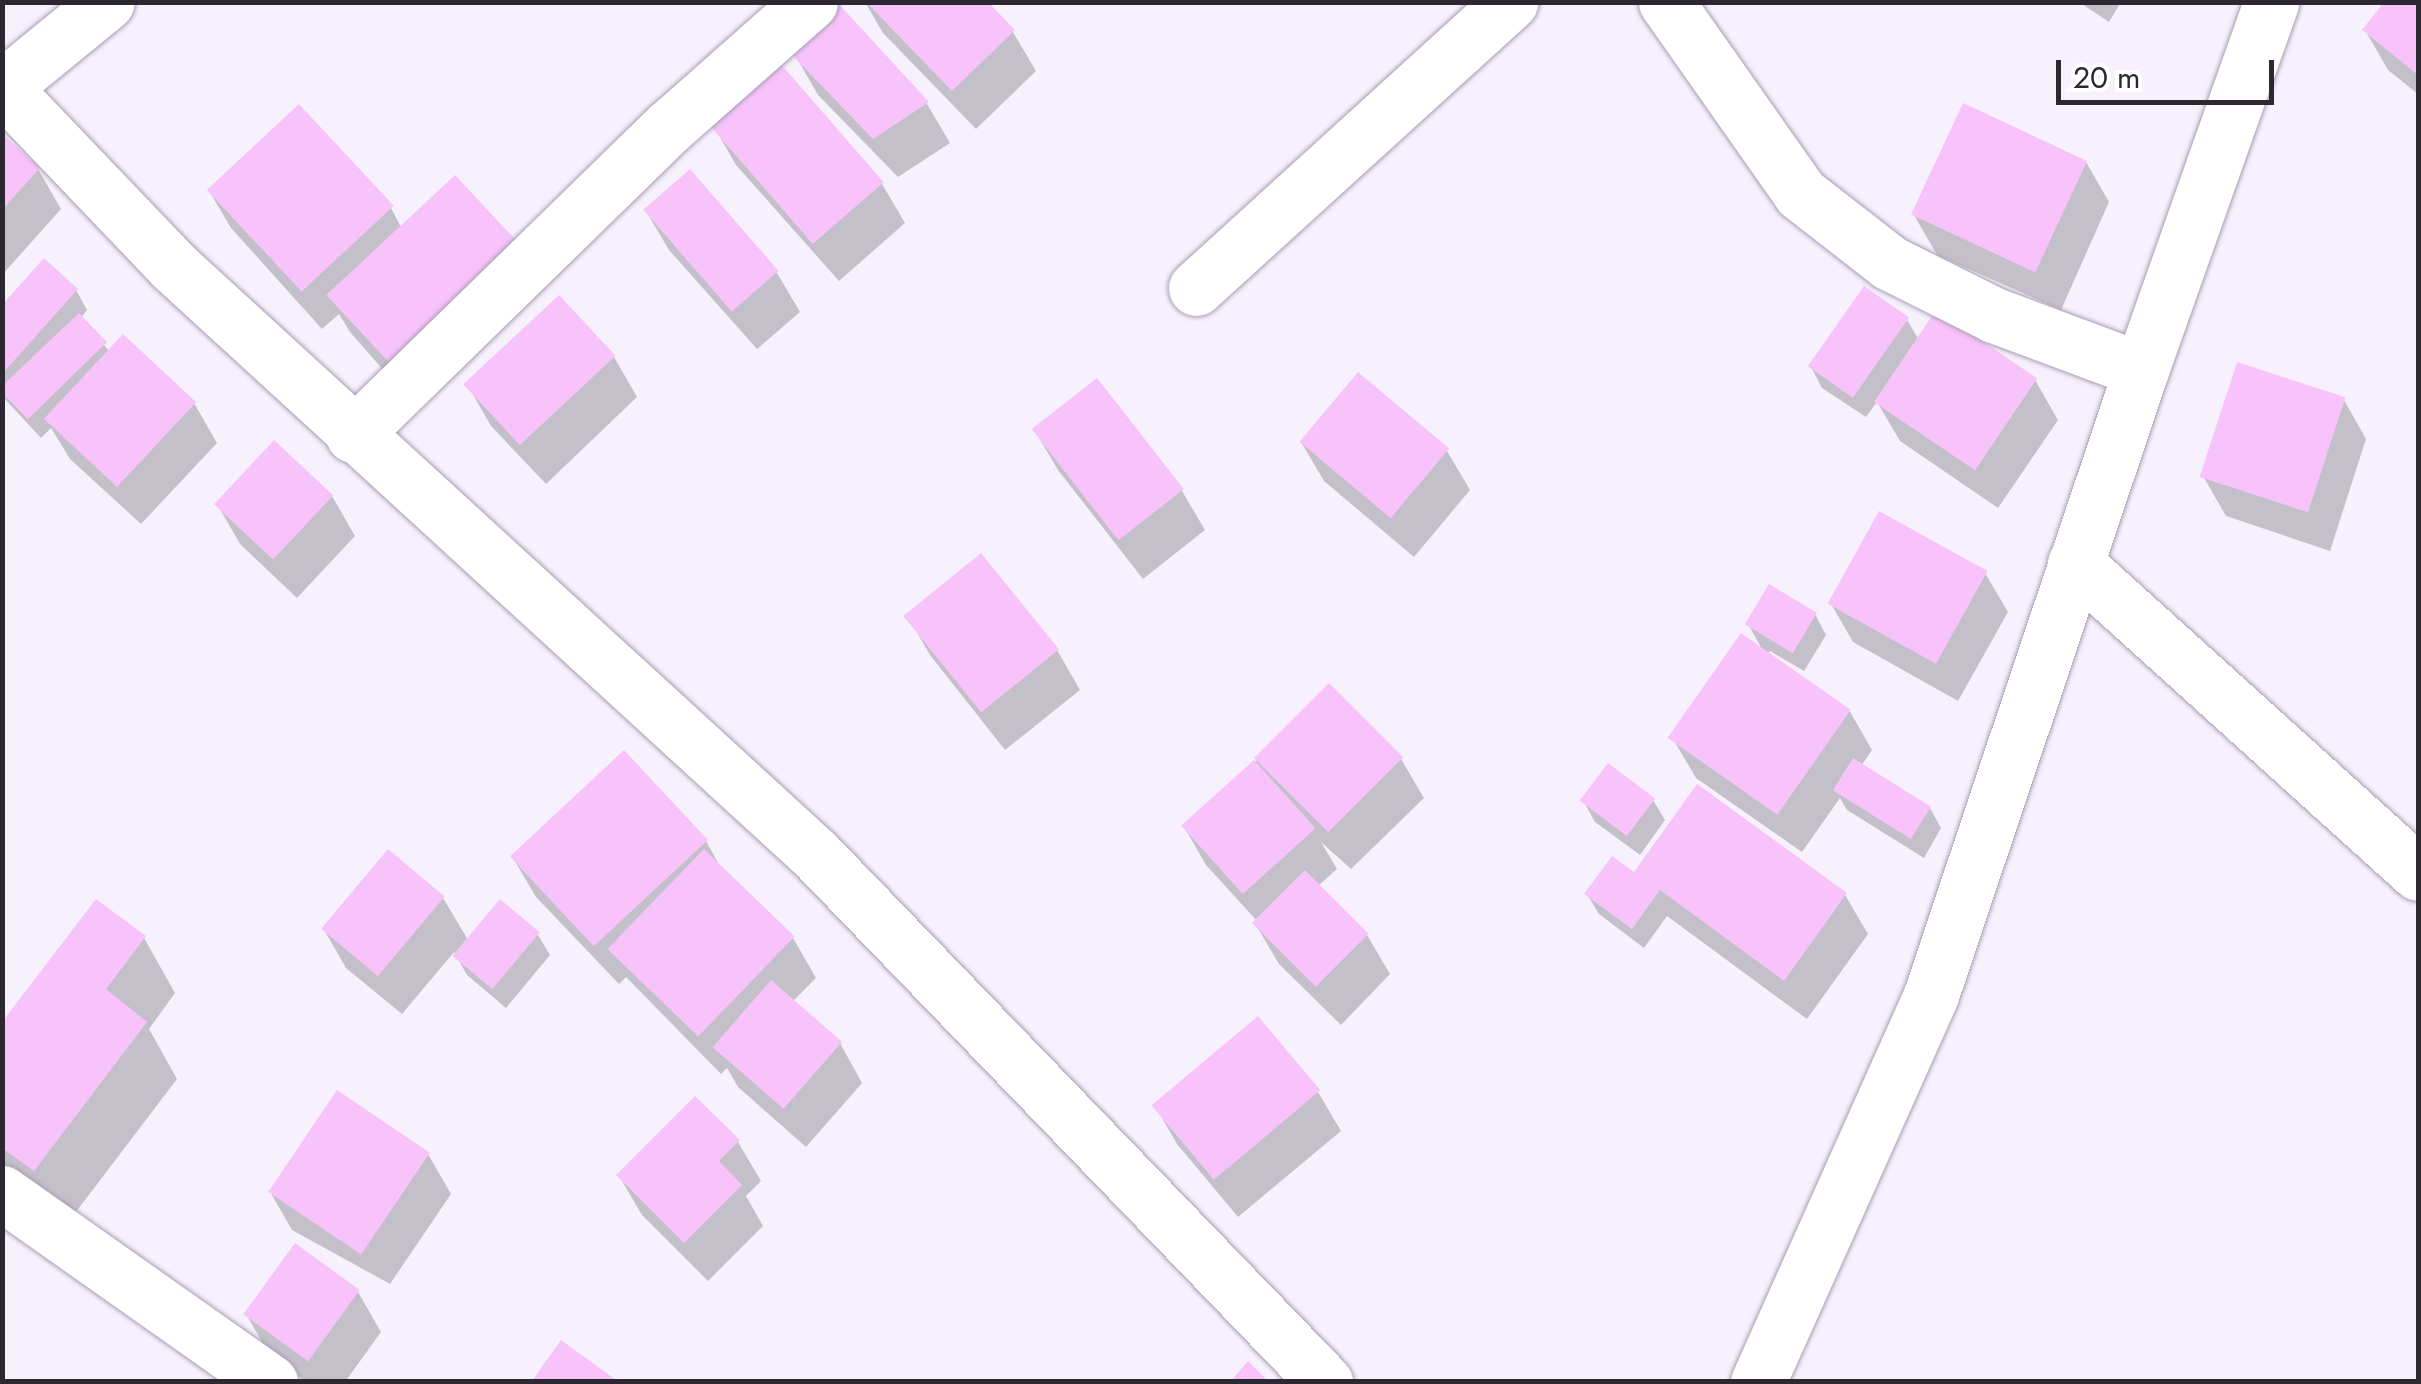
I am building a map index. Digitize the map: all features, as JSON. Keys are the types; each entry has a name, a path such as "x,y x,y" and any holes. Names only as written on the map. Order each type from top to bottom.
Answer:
{"street":[{"path":"107,2 3,87 173,266 353,435 816,855 1325,1382"},
{"path":"353,435 670,126 810,2"},
{"path":"1196,288 1510,2"},
{"path":"1666,2 1800,192 1890,263 1994,315 2140,370"},
{"path":"1758,1382 1931,994 2074,563 2270,2"},
{"path":"2074,563 2418,874"},
{"path":"2,1193 270,1382"}],"building":[{"path":"837,2 929,102 873,139 792,55"},
{"path":"866,2 988,2 1015,30 952,91"},
{"path":"2384,2 2418,2 2418,75 2362,30"},
{"path":"780,63 884,182 813,244 709,125"},
{"path":"1963,103 2087,161 2035,272 1911,214"},
{"path":"299,104 394,206 302,292 207,190"},
{"path":"2,134 40,168 2,210"},
{"path":"690,169 779,271 732,312 643,210"},
{"path":"455,175 523,248 394,368 326,295"},
{"path":"44,258 78,289 2,374 2,305"},
{"path":"1864,286 1909,318 1853,398 1808,366"},
{"path":"559,295 616,356 520,445 463,384"},
{"path":"1936,310 2037,378 1975,470 1874,402"},
{"path":"79,313 107,342 28,419 2,393 2,386"},
{"path":"123,334 196,402 117,487 44,419"},
{"path":"2237,362 2345,397 2308,512 2200,477"},
{"path":"1358,372 1449,448 1391,518 1300,442"},
{"path":"1097,378 1184,489 1118,540 1032,429"},
{"path":"274,440 333,495 273,560 214,504"},
{"path":"1879,511 1987,571 1936,664 1828,604"},
{"path":"981,553 1059,649 981,712 903,616"},
{"path":"1769,584 1817,613 1793,653 1745,624"},
{"path":"1741,633 1851,710 1777,815 1668,738"},
{"path":"1329,683 1403,757 1328,832 1254,758"},
{"path":"624,750 708,840 594,946 510,856"},
{"path":"1853,758 1931,807 1911,839 1833,790"},
{"path":"1254,760 1316,828 1243,894 1181,826"},
{"path":"1608,763 1655,799 1627,836 1580,801"},
{"path":"1697,784 1847,893 1784,981 1660,890 1632,929 1584,894 1612,856 1634,872"},
{"path":"388,849 445,897 378,976 321,929"},
{"path":"704,849 795,937 698,1037 607,949"},
{"path":"1305,870 1369,934 1316,987 1252,923"},
{"path":"96,899 146,936 106,989 147,1022 34,1171 2,1148 2,1022"},
{"path":"500,899 540,932 492,989 452,956"},
{"path":"771,980 842,1042 784,1109 713,1047"},
{"path":"1258,1016 1320,1090 1214,1180 1152,1105"},
{"path":"337,1090 430,1153 361,1255 268,1192"},
{"path":"695,1096 740,1140 719,1161 742,1185 684,1243 616,1175"},
{"path":"295,1243 360,1290 308,1361 243,1314"},
{"path":"561,1340 619,1382 531,1382"},
{"path":"1248,1361 1269,1382 1230,1382"}]}
